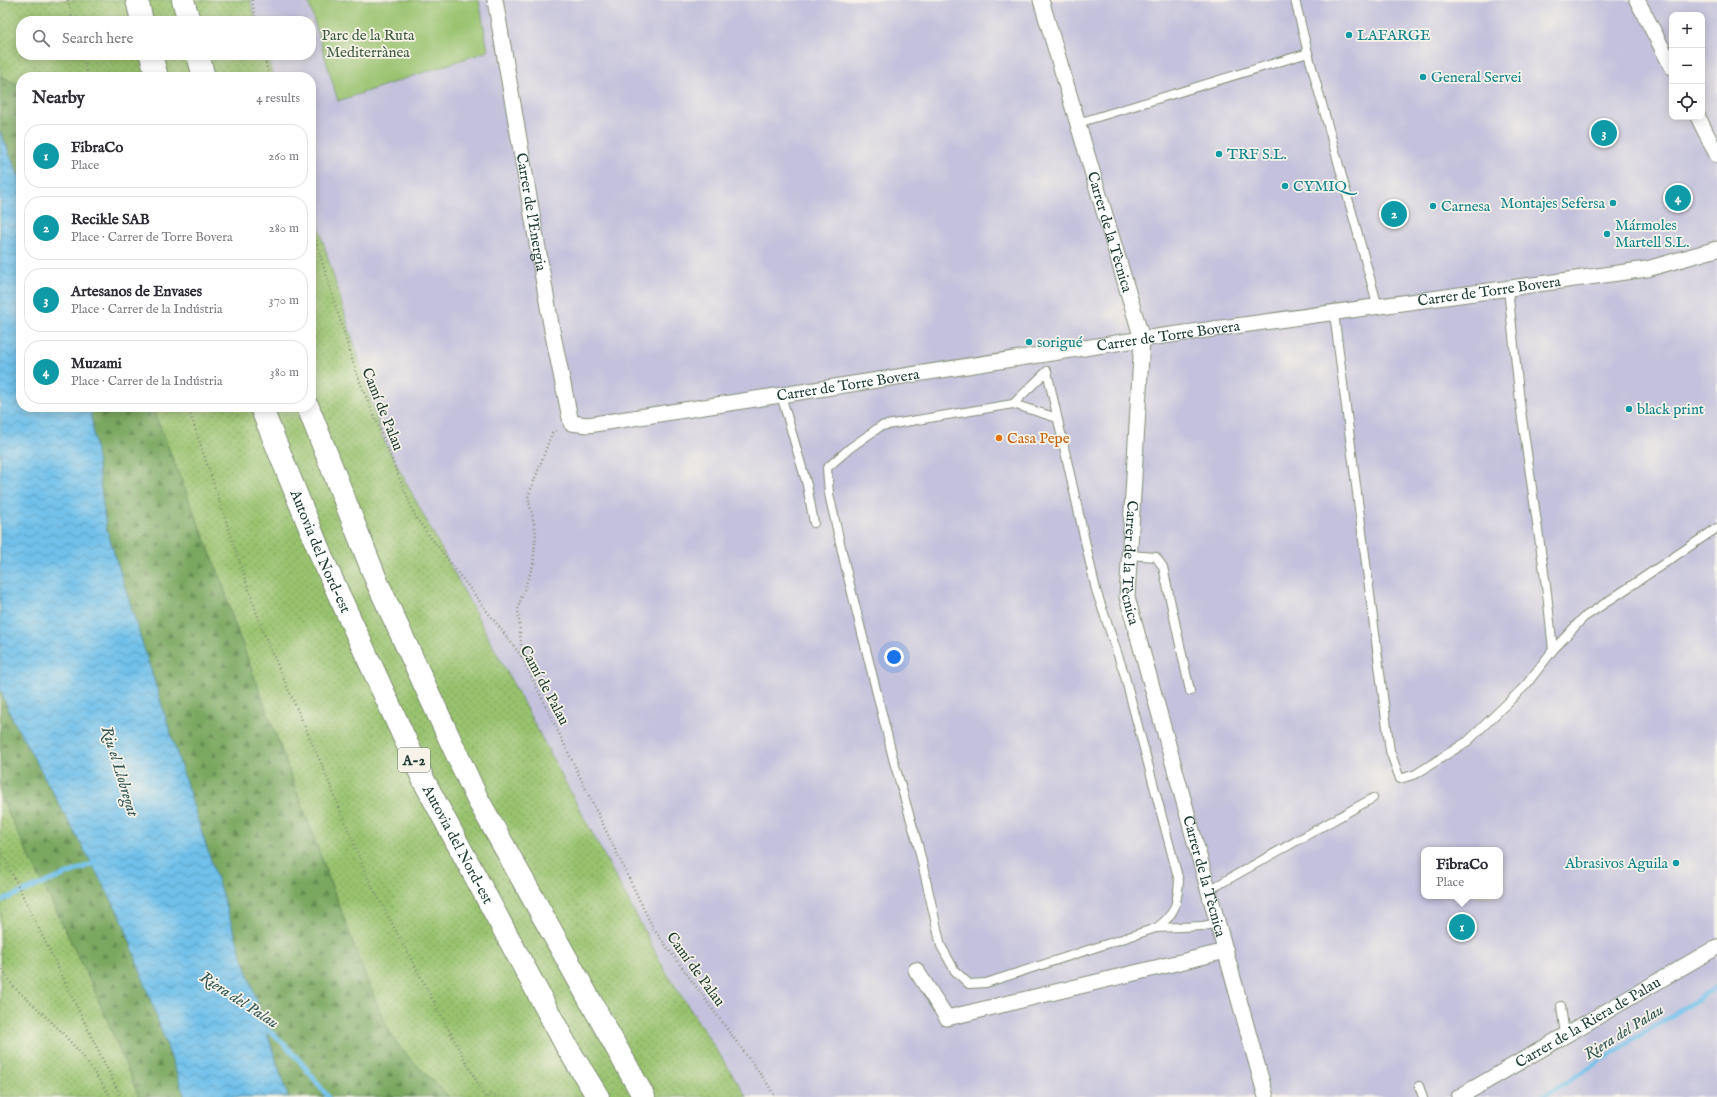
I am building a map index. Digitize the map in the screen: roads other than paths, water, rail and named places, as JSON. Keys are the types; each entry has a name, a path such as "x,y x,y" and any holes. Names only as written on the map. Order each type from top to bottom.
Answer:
{"highway":[{"path":"137,0 141,16"},
{"path":"183,0 188,16"},
{"path":"152,60 156,72"},
{"path":"199,60 203,72"},
{"name":"Autovia del Nord-est","path":"263,412 323,560 424,781 566,1047 598,1097"},
{"name":"A-2","path":"310,412 377,582 478,798 644,1097"}],"street":[{"name":"Carrer de l'Energia","path":"495,0 552,330 571,423"},
{"name":"Carrer de la Tècnica","path":"1041,0 1142,339 1127,596 1266,1097"},
{"path":"1637,0 1669,61"},
{"path":"1700,120 1717,155"},
{"name":"Carrer de Torre Bovera","path":"571,423 588,425 1142,339 1647,269 1717,249"},
{"name":"Carrer de la Riera de Palau","path":"1459,1097 1717,947"},
{"path":"916,970 947,1018 1226,951"}],"lane":[{"path":"1295,0 1378,307"},
{"path":"1078,123 1308,52"},
{"path":"1508,289 1521,411 1547,593 1553,650"},
{"path":"1334,313 1389,743 1400,779 1416,774 1468,741 1526,685 1553,650 1583,618 1717,528"},
{"path":"1044,354 1096,590 1124,673 1179,881 1177,905 1164,922 1156,928"},
{"path":"1013,404 1033,382 1047,371"},
{"path":"780,395 807,485 814,523"},
{"path":"1057,418 1013,404 881,426 850,448 827,468 829,494 846,569 894,762 918,845 941,946 955,971 969,984 986,983 1156,928 1203,926 1218,923"},
{"path":"1130,555 1156,557 1163,567 1190,691"},
{"path":"1209,890 1373,798"},
{"path":"1561,1006 1565,1035"},
{"path":"1418,1086 1423,1097"}],"water":[{"name":"Riu el Llobregat","path":"0,131 16,169 16,412 91,412 106,527 200,827 288,1097 185,1097 122,919 12,718 0,689"}],"waterway":[{"path":"0,901 97,862"},
{"name":"Riera del Palau","path":"1542,1097 1717,987"},
{"name":"Riera del Palau","path":"261,1025 288,1048 328,1097"}],"place":[{"name":"LAFARGE","path":"1349,35"},
{"name":"General Servei","path":"1423,77"},
{"name":"Artesanos de Envases","path":"1604,133"},
{"name":"TRF S.L.","path":"1219,154"},
{"name":"CYMIQ","path":"1285,186"},
{"name":"Muzami","path":"1678,198"},
{"name":"Montajes Sefersa","path":"1613,203"},
{"name":"Carnesa","path":"1433,206"},
{"name":"Recikle SAB","path":"1394,214"},
{"name":"Mármoles Martell S.L.","path":"1607,234"},
{"name":"sorigué","path":"1029,342"},
{"name":"black print","path":"1629,409"},
{"name":"Casa Pepe","path":"999,438"},
{"name":"Abrasivos Aguila","path":"1676,863"},
{"name":"FibraCo","path":"1462,927"}],"park label":[{"name":"Parc de la Ruta Mediterrànea","path":"368,44"}]}
